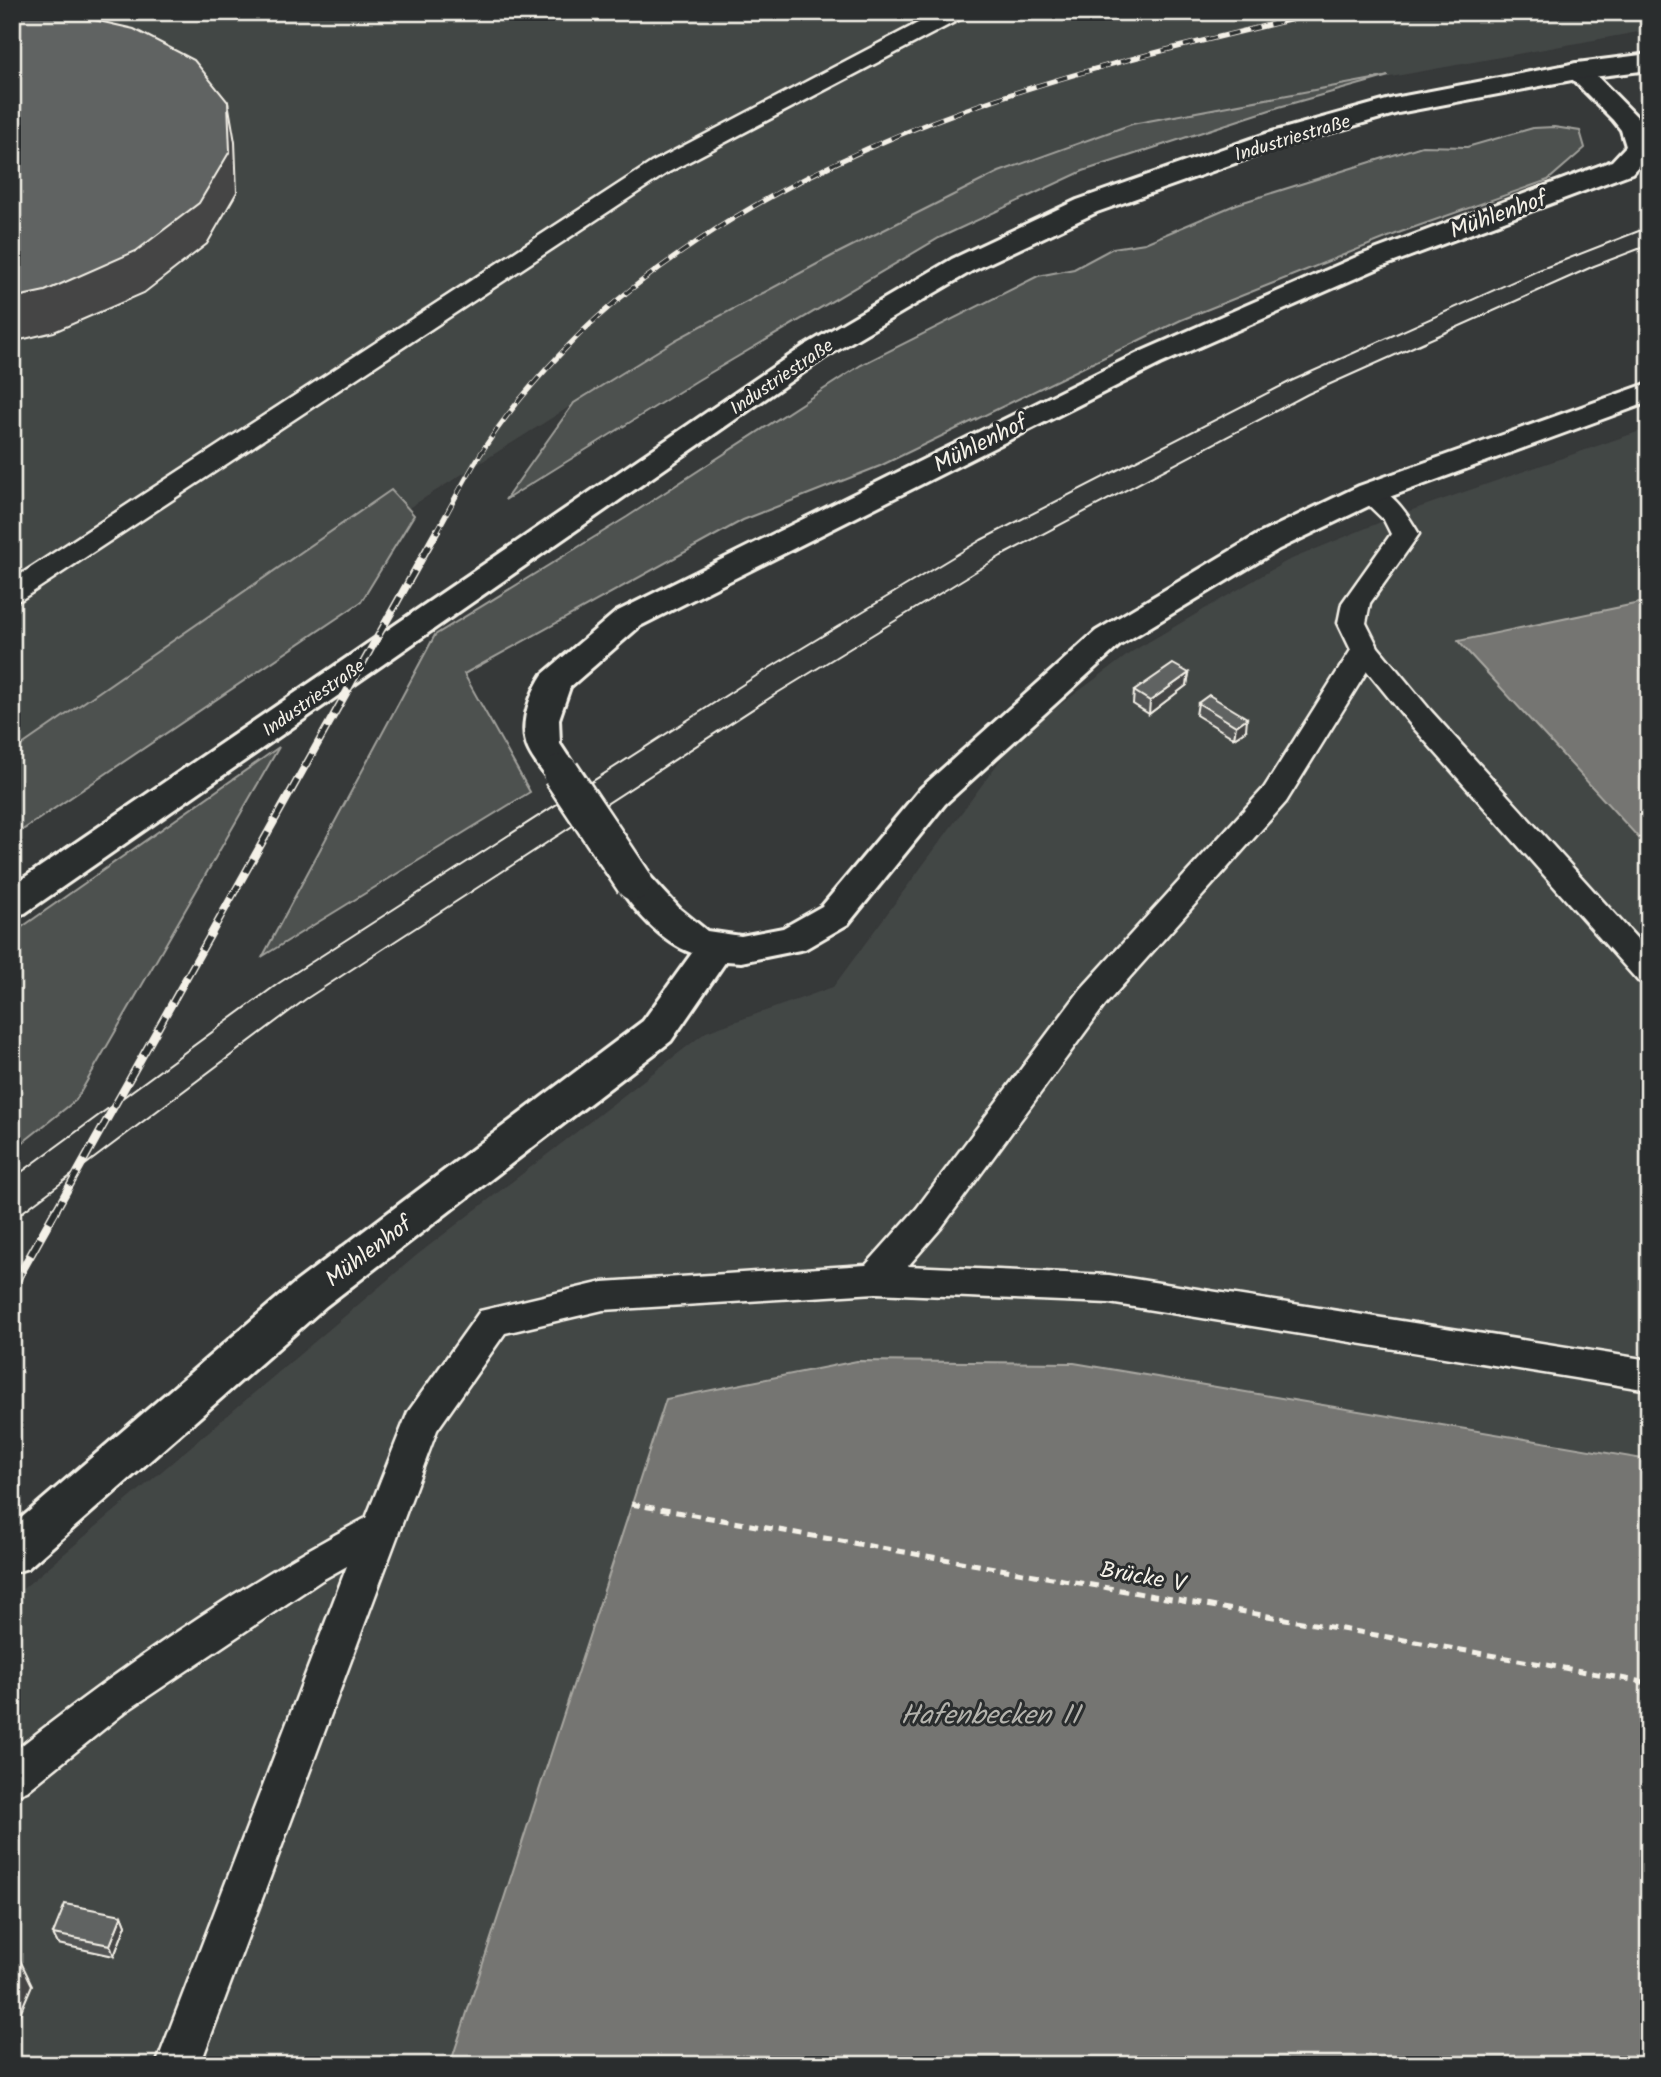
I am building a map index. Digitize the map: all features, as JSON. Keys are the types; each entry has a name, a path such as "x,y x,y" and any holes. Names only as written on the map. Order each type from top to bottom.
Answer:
{"street":[{"name":"Industriestraße","path":"12,904 814,352 962,265 1087,206 1274,140 1394,106 1577,71 1649,62"},
{"name":"Mühlenhof","path":"1577,71 1634,130 1640,147 1622,167 1371,261 1150,358 628,619 555,682 542,719 543,744 634,882 667,918 694,940 716,947 740,949 792,940 835,915 933,796 1108,638 1268,542 1370,493 1649,392"},
{"name":"Mühlenhof","path":"12,1554 311,1294 657,1031 716,947"}],"lane":[{"path":"12,593 659,168 956,12"},
{"path":"1370,493 1395,516 1405,534 1356,603 1352,623 1365,650 1421,718 1649,973"},
{"path":"876,1279 929,1218 1093,997 1275,795 1365,650"},
{"path":"178,2065 421,1423 493,1321 603,1296 876,1279 1109,1289 1649,1375"},
{"path":"12,1778 111,1699 308,1568 381,1529"}],"path":[{"name":"Brücke V","path":"631,1504 1649,1683"}],"shaded area":[{"path":"12,12 1649,12 1649,30 1132,124 999,172 677,339 407,509 391,491 12,752"},
{"path":"1389,76 1279,107 1083,171 939,238 698,380 505,500 574,403 677,339 834,255 999,172 1132,124"},
{"path":"1554,127 1580,131 1585,148 1548,180 1401,232 1181,320 880,466 743,520 464,674 530,792 263,956 435,635 627,517 861,365 1038,276 1074,269 1113,248 1145,243 1237,204 1422,146 1467,147 1533,128"},
{"path":"1649,428 1649,601 1459,642 1649,849 1649,1460 1074,1363 857,1361 666,1399 450,2065 12,2065 12,1598 417,1255 706,1032 833,987 1018,736 1133,651 1287,561 1395,516"},
{"path":"391,490 414,515 361,602 12,837 12,752"},
{"path":"279,747 76,1100 12,1151 12,934"}],"water":[{"path":"1649,601 1649,849 1458,641"},
{"name":"Hafenbecken II","path":"857,1361 1074,1363 1649,1460 1649,2065 450,2065 666,1399"}],"building":[{"path":"12,12 59,12 134,29 194,60 228,102 230,151 199,203 136,251 45,291 12,298"},
{"path":"1173,664 1189,673 1150,701 1134,691"},
{"path":"1209,695 1247,718 1236,726 1198,703"},
{"path":"65,1904 122,1915 110,1945 53,1934"},
{"path":"12,1955 18,1956 12,1969"}],"tram line":[{"path":"12,1179 279,983 756,676 981,540 1291,381 1539,270 1649,227"},
{"path":"12,1220 306,999 779,692 1001,556 1308,394 1594,266 1649,245"}],"railway":[{"path":"436,533 487,443 532,385 584,330 664,265 771,196 846,158 922,126 1000,98 1079,73 1324,12"},
{"path":"55,1212 437,531"},
{"path":"12,1288 56,1210"}]}
